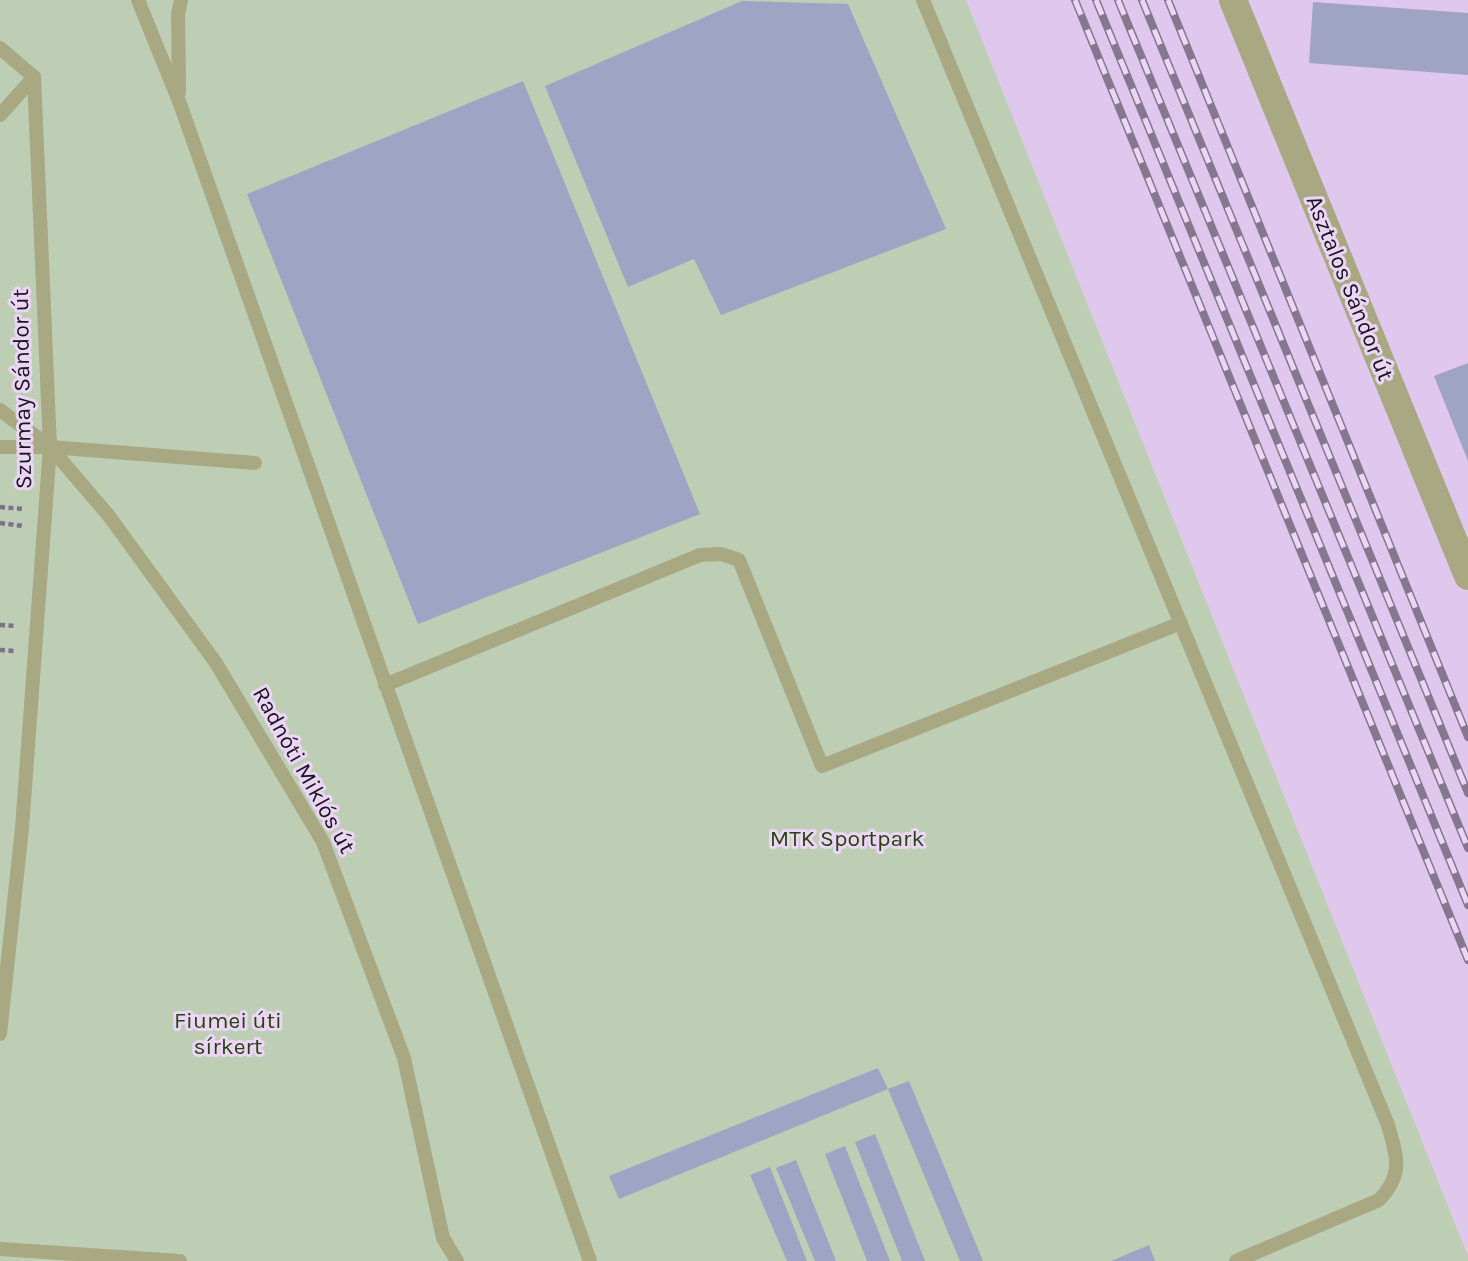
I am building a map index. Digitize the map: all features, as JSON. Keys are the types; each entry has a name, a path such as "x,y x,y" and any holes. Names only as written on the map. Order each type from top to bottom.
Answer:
{"street":[{"name":"Asztalos Sándor út","path":"1233,0 1468,576"}],"lane":[{"path":"138,0 178,101 590,1261"},
{"path":"178,101 178,15 181,0"},
{"path":"923,0 1388,1125 1397,1157 1393,1185 1379,1200 1236,1261"},
{"path":"0,48 34,77 0,115"},
{"name":"Szurmay Sándor út","path":"0,1034 22,828 50,447 34,77"},
{"name":"Radnóti Miklós út","path":"0,410 50,447 108,516 216,663 323,842 404,1058 443,1238 457,1261"},
{"path":"0,447 50,447 255,463"},
{"path":"385,685 701,555 721,554 739,560 822,766 1181,623"},
{"path":"0,1249 38,1256 180,1261"}],"shaded area":[{"path":"966,0 1468,0 1468,1256"}],"green space":[{"name":"MTK Sportpark","path":"0,0 966,0 1468,1261 0,1261"}],"building":[{"path":"742,1 848,4 946,229 721,315 694,259 628,287 545,86"},
{"path":"1313,2 1468,13 1468,75 1309,63"},
{"path":"523,81 700,514 418,624 247,194"},
{"path":"1468,363 1468,461 1434,376"},
{"path":"878,1068 888,1089 619,1199 609,1176"},
{"path":"909,1081 983,1261 960,1261 888,1089"},
{"path":"875,1134 925,1261 902,1261 855,1142"},
{"path":"845,1146 890,1261 867,1261 825,1154"},
{"path":"796,1160 836,1261 815,1261 776,1168"},
{"path":"770,1167 807,1261 787,1261 750,1175"},
{"path":"1149,1245 1155,1261 1111,1261"}],"railway":[{"path":"1075,0 1468,960"},
{"path":"1096,0 1468,905"},
{"path":"1118,0 1468,848"},
{"path":"1142,0 1468,793"},
{"path":"1168,0 1468,737"}],"park label":[{"name":"Fiumei úti sírkert","path":"228,1033"}]}
